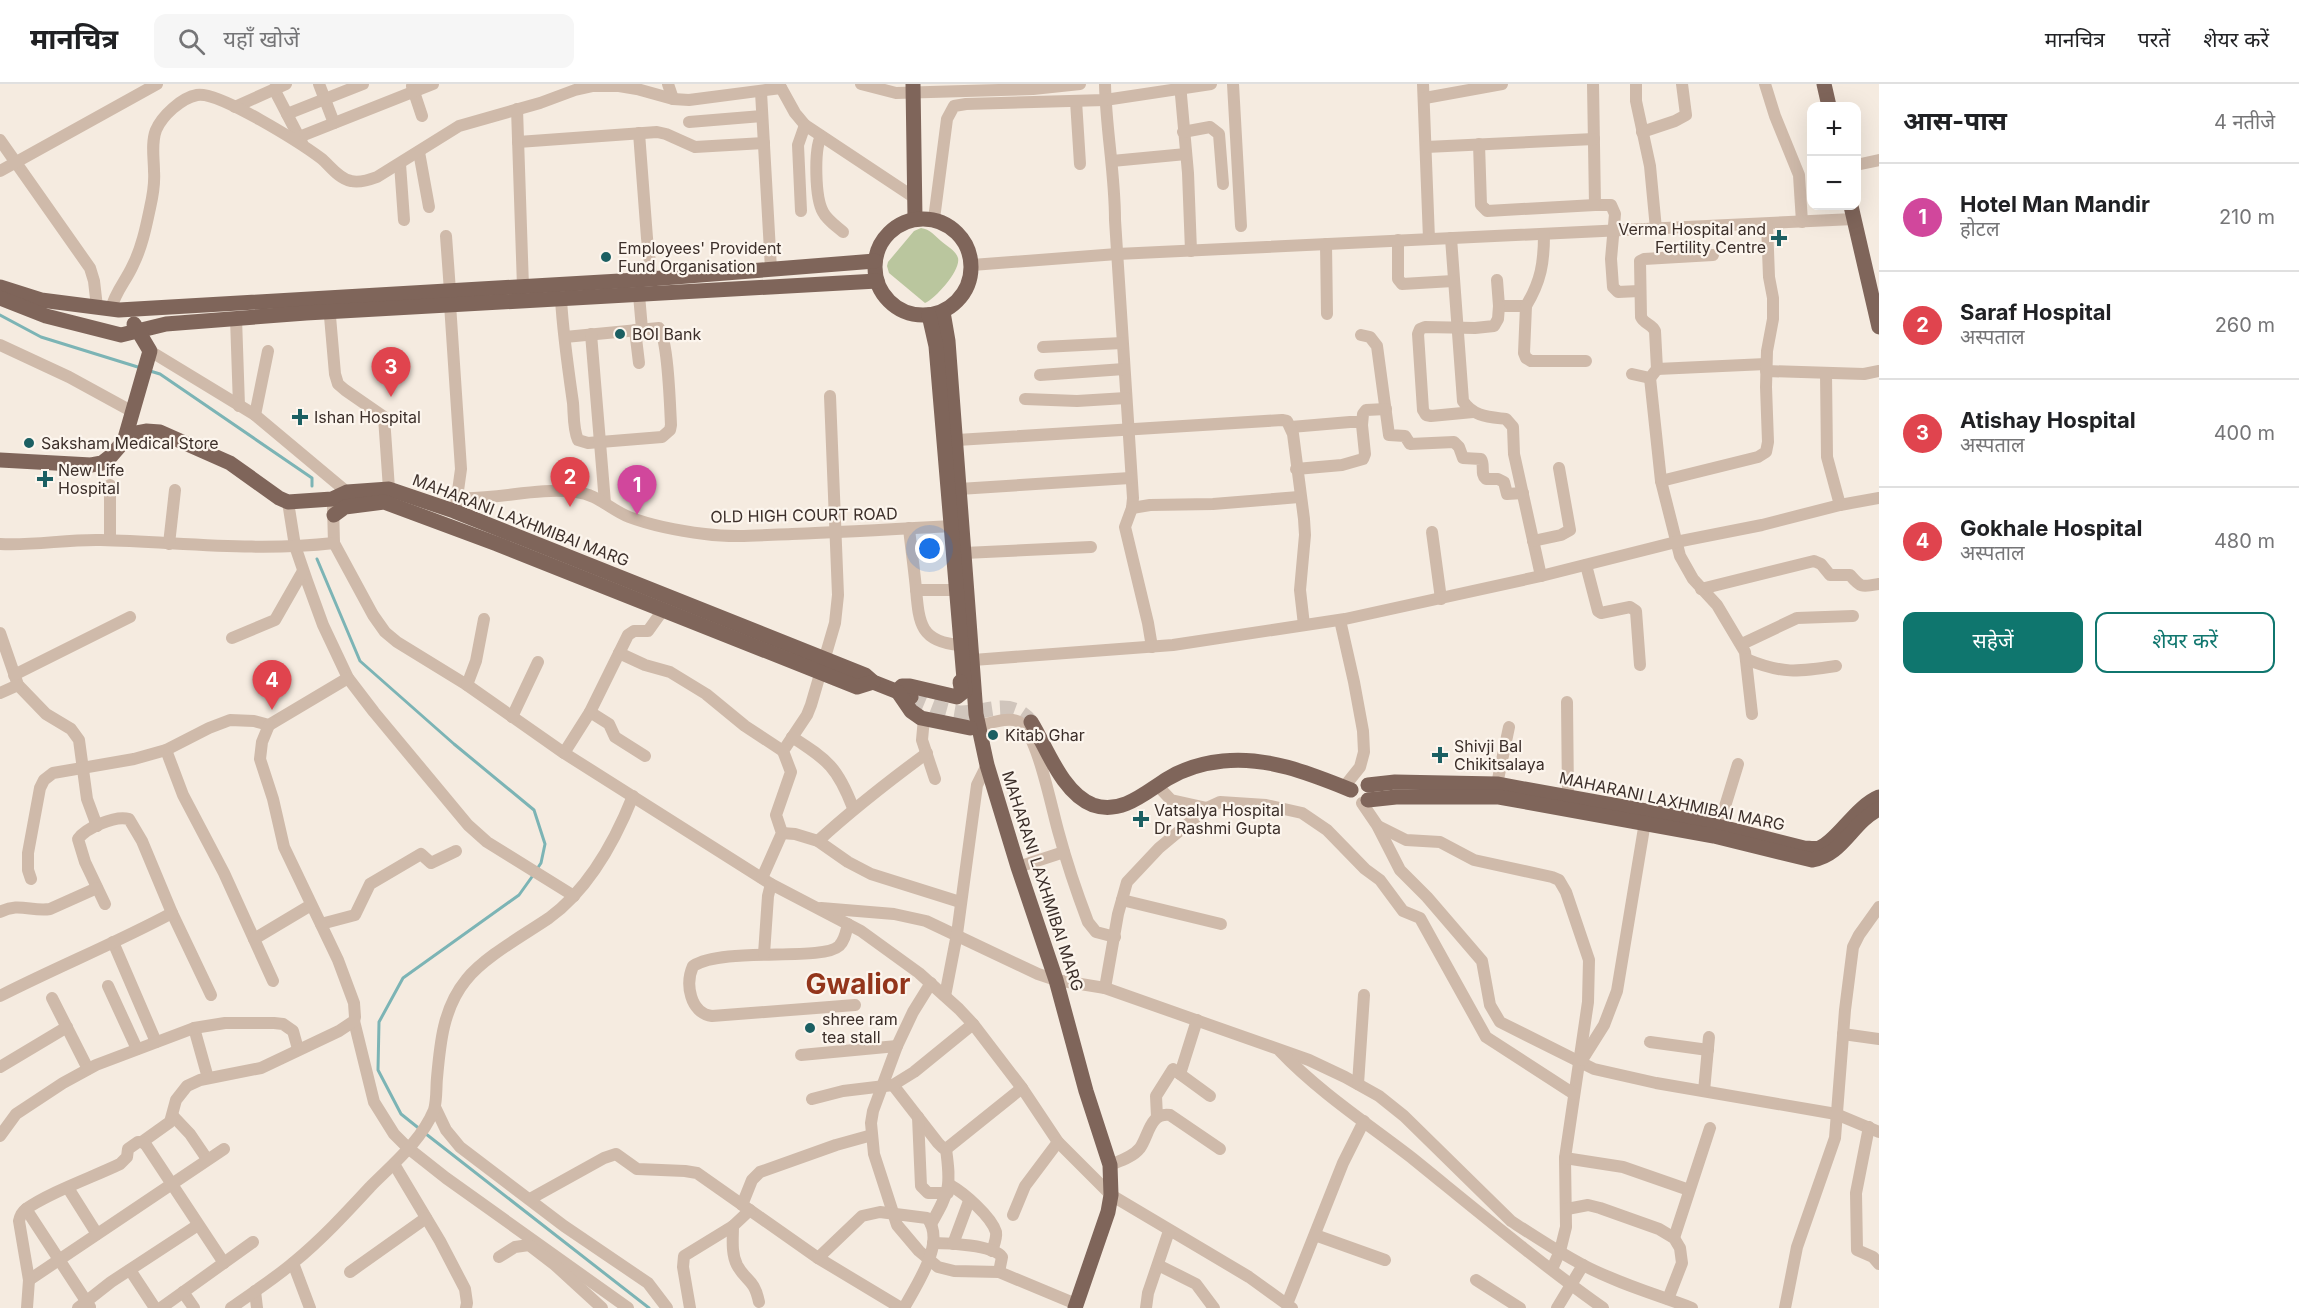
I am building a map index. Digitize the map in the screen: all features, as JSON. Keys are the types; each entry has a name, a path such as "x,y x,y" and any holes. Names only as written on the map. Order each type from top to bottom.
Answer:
{"main road":[{"path":"1824,84 1828,102"},
{"path":"913,89 915,218"},
{"path":"1853,212 1878,320"},
{"path":"915,218 934,219 949,225 961,236 969,249 972,265 971,279 965,293 955,304 936,313 916,315 903,311 892,304 877,281 875,261 880,245 889,232 903,222 915,218"},
{"path":"450,298 523,287 875,261"},
{"path":"0,287 41,300 128,310 329,305 450,298 561,299 877,281"},
{"path":"0,298 45,316 107,333 329,305"},
{"path":"105,308 100,321 107,333"},
{"path":"125,438 147,363 128,310"},
{"path":"936,313 948,341 957,440 964,553 965,654 959,664 962,693 960,696 902,686 911,711 924,718 974,727"},
{"path":"936,313 936,346 956,590 965,654"},
{"path":"0,460 91,465 102,463 111,456 130,434 146,431 160,432 230,463 288,502"},
{"name":"MAHARANI LAXHMIBAI MARG","path":"288,502 332,499 347,492 389,489 454,512 823,666"},
{"path":"334,515 345,507 384,502 454,512 663,610 823,666 857,687 873,682 905,694"},
{"name":"MAHARANI LAXHMIBAI MARG","path":"965,654 974,727 984,771 1056,980 1086,1091 1110,1165 1111,1195 1107,1212 1075,1306"},
{"path":"1031,722 1062,777 1073,790 1091,804 1103,808 1135,801 1168,779 1202,765 1246,760 1275,765 1322,778 1347,788 1354,800 1366,796 1499,797 1645,822 1812,860 1834,852 1863,821 1879,809"},
{"name":"MAHARANI LAXHMIBAI MARG","path":"1366,796 1395,782 1497,784 1719,826 1816,849 1828,842 1865,805 1879,797"}],"street":[{"path":"0,171 157,84"},
{"path":"319,84 334,123"},
{"path":"287,114 363,84"},
{"path":"302,142 334,123 412,88 433,84"},
{"path":"668,84 673,99"},
{"path":"861,84 896,93 913,89 1033,88 1080,84"},
{"path":"1105,84 1108,139 1112,161 1132,508 1125,527 1152,647"},
{"path":"934,219 946,119 954,106 1105,100 1180,86 1211,84"},
{"path":"1233,84 1241,226"},
{"path":"1423,84 1429,238"},
{"path":"1425,98 1502,84"},
{"path":"1593,84 1595,205"},
{"path":"1636,84 1635,101 1651,174 1656,228"},
{"path":"1642,132 1686,115 1682,84"},
{"path":"1765,84 1775,116 1799,175 1802,222"},
{"path":"235,107 283,85 287,114 302,142"},
{"path":"105,308 134,264 146,227 154,192 153,147 156,131 175,107 197,89 302,142 343,178 351,182 366,181 399,164 459,126 540,103 575,90 605,85 637,89 673,99 689,100 761,92 780,86 805,125 915,198"},
{"path":"1180,86 1191,251"},
{"path":"412,88 422,116"},
{"path":"761,92 771,270"},
{"path":"1076,101 1080,164"},
{"path":"517,109 523,287"},
{"path":"689,122 762,116"},
{"path":"801,211 798,145 805,125"},
{"path":"1183,132 1210,127 1219,134 1223,184"},
{"path":"518,142 639,133 666,134 695,147 764,143"},
{"path":"639,133 652,279"},
{"path":"821,136 817,149 818,198 825,216 843,232"},
{"path":"1426,147 1594,139"},
{"path":"0,140 90,268 105,308"},
{"path":"1479,144 1481,206 1487,211 1611,206 1615,214 1612,231 1612,287 1618,292 1640,291"},
{"path":"418,152 429,207"},
{"path":"1112,161 1186,154"},
{"path":"1861,164 1879,160"},
{"path":"399,164 404,220"},
{"path":"972,265 1117,254 1802,222 1853,212"},
{"path":"1661,482 1758,457 1766,452 1768,442 1766,368 1773,319 1767,224"},
{"path":"1544,234 1541,278 1526,306 1524,353 1531,361 1586,362"},
{"path":"446,236 461,469 454,512"},
{"path":"1451,238 1463,401 1473,412"},
{"path":"1398,240 1398,279 1402,284 1453,281"},
{"path":"1326,244 1327,314"},
{"path":"1713,255 1640,261 1642,320 1655,331 1653,373 1661,482 1677,542 1684,565 1701,589 1717,605 1742,644 1746,659 1752,714"},
{"path":"1497,280 1499,306 1497,323 1494,326 1420,329 1418,333 1423,410 1426,415 1431,416 1473,412 1506,418 1510,422 1513,427 1514,454 1541,576"},
{"path":"639,295 639,363"},
{"path":"561,299 565,337 576,436 582,442 662,437 670,430 666,350 659,328 565,337"},
{"path":"329,305 335,374 339,384 384,417 389,489"},
{"path":"1499,306 1526,306"},
{"path":"236,318 239,406"},
{"path":"591,334 605,502"},
{"path":"1360,335 1370,337 1377,346 1389,435 1404,436 1410,444 1454,442 1459,447 1463,458 1481,459 1483,475 1486,479 1498,479 1504,482 1507,494 1522,493"},
{"path":"1044,347 1122,343"},
{"path":"0,345 69,377 134,412"},
{"path":"255,415 268,351"},
{"path":"147,363 255,415 347,492"},
{"path":"1632,374 1766,368 1826,374 1864,374 1879,371"},
{"path":"1040,375 1124,369"},
{"path":"1826,374 1827,457 1840,505"},
{"path":"783,751 807,715 835,623 838,595 830,396"},
{"path":"1024,399 1077,401 1126,398"},
{"path":"1296,469 1342,465 1363,459 1365,454 1363,414 1366,410 1386,409"},
{"path":"957,440 1287,421 1291,427 1305,536 1300,583 1304,625"},
{"path":"1291,427 1350,422 1358,422 1362,425"},
{"path":"1533,541 1561,535 1570,530 1559,468"},
{"path":"959,489 1130,478"},
{"path":"110,485 110,540"},
{"path":"169,544 175,490"},
{"name":"OLD HIGH COURT ROAD","path":"454,512 486,498 525,492 577,492 591,495 626,516 648,524 705,534 751,536 952,526"},
{"path":"1132,508 1299,497"},
{"path":"965,654 1152,647 1340,620 1441,599 1677,542 1879,498"},
{"path":"332,499 334,543 373,615 385,632 564,753 766,881 861,931 931,983 973,1024 1022,1088 1058,1142 1111,1195 1249,1277 1290,1306 1343,1163 1364,1121"},
{"path":"288,502 295,546 303,571 323,625 348,678 468,825 487,842 574,896"},
{"name":"OLD HIGH COURT ROAD","path":"909,528 918,614 924,630 938,641 965,654"},
{"path":"1432,532 1441,599"},
{"path":"0,544 110,540 234,548 334,543"},
{"path":"964,553 1091,547"},
{"path":"1701,589 1814,561 1821,564 1830,575 1850,575 1860,586 1879,584"},
{"path":"1586,565 1598,611 1601,613 1630,608 1636,611 1640,665"},
{"path":"232,638 275,620 303,571"},
{"path":"916,590 956,590"},
{"path":"564,753 590,712 630,632 648,631 663,610"},
{"path":"1742,644 1797,618 1853,616"},
{"path":"0,693 16,680 130,617"},
{"path":"466,685 476,661 484,619"},
{"path":"1340,620 1363,731 1364,752 1360,767 1347,788"},
{"path":"0,633 16,680 46,714 75,733 79,740 87,799 97,826"},
{"path":"619,653 645,665 670,672 697,688 727,709 745,726 783,751 791,772 776,815 782,833 766,881 764,954"},
{"path":"1746,659 1770,669 1788,672 1836,666"},
{"path":"512,717 538,662"},
{"path":"348,678 268,725 262,742 260,759 273,799 284,847 338,960 354,1003 354,1021 374,1102 383,1121 410,1146 628,1308"},
{"path":"1567,702 1568,797"},
{"path":"590,712 609,724 615,736 645,756"},
{"path":"924,718 922,740 935,779"},
{"path":"31,879 28,870 28,853 40,788 44,780 54,773 134,759 166,750 230,720 254,721 268,725"},
{"path":"974,727 1013,720 1019,722 1025,729 1039,760 1088,922 1096,932 1115,937"},
{"path":"1497,784 1509,727"},
{"path":"792,737 827,761 836,770 853,808"},
{"path":"166,750 183,795 218,860 273,981"},
{"path":"818,841 853,808 927,753"},
{"path":"1719,826 1738,764"},
{"path":"945,996 957,934 974,804 984,771"},
{"path":"1158,786 1172,800 1207,808"},
{"path":"231,1308 293,1263 324,1235 410,1146 432,1112 446,1018 453,998 467,978 481,965 551,916 574,896 615,836 633,796"},
{"path":"1366,796 1377,825 1400,870 1427,897 1482,961 1490,1005 1500,1022 1594,1069 1656,1083 1836,1114 1874,1130 1856,1193 1858,1218 1855,1245 1857,1251 1873,1257 1879,1264"},
{"path":"1105,988 1127,882 1159,848 1207,808 1226,801 1294,810 1316,821 1365,869 1380,880 1403,910 1415,915 1423,922 1486,1037 1574,1094"},
{"path":"105,904 78,845 78,839 97,826 117,819 129,819 142,840 172,913 211,995"},
{"path":"1579,1063 1604,1025 1617,991 1645,822"},
{"path":"1377,825 1406,840 1440,842 1474,860 1552,877 1558,880 1566,892 1589,960 1588,1002 1565,1158 1566,1227 1560,1251 1552,1269"},
{"path":"782,833 795,834 818,841 848,862 871,874 960,902"},
{"path":"321,924 355,915 370,884 421,854 431,863 456,851"},
{"path":"1018,867 1065,852"},
{"path":"0,912 14,907 50,909 97,888"},
{"path":"1122,900 1221,924"},
{"path":"254,939 311,906"},
{"path":"814,907 911,917 957,934 1023,968 1056,980 1105,988 1309,1060 1379,1096 1404,1116 1511,1221 1583,1265 1692,1308"},
{"path":"1785,1308 1797,1247 1835,1138 1853,947 1859,934 1879,907"},
{"path":"0,996 172,913"},
{"path":"848,924 844,940 839,947 829,952 709,959 693,966 689,975 693,1003 699,1012 712,1017 855,1005"},
{"path":"113,942 156,1042"},
{"path":"931,983 913,1012 897,1046 887,1086 873,1111 874,1154 897,1225 929,1261 938,1267 954,1271 999,1272 1075,1306"},
{"path":"108,986 137,1049"},
{"path":"1358,1084 1364,995"},
{"path":"52,998 88,1070"},
{"path":"1180,1074 1197,1020"},
{"path":"27,1308 29,1280 19,1221 20,1215 26,1209 120,1164 127,1157 128,1149 132,1145 142,1142 166,1126 173,1116 176,1100 187,1086 208,1078 261,1068 339,1031 354,1021"},
{"path":"0,1136 16,1114 48,1091 88,1070 194,1028 225,1023 283,1024 293,1030 298,1049"},
{"path":"812,1099 843,1091 887,1086 914,1072 973,1024"},
{"path":"0,1067 67,1027"},
{"path":"194,1028 208,1078"},
{"path":"1843,1034 1879,1039"},
{"path":"1650,1041 1709,1044 1704,1091"},
{"path":"801,1054 897,1046"},
{"path":"1278,1050 1315,1084 1500,1231 1603,1308"},
{"path":"1157,1117 1156,1096 1173,1069 1210,1096"},
{"path":"887,1086 946,1149 949,1189 931,1224"},
{"path":"946,1149 1022,1088"},
{"path":"432,1112 452,1139 564,1226 648,1283 668,1308"},
{"path":"1110,1165 1140,1148 1157,1117 1162,1114 1170,1115 1220,1149"},
{"path":"173,1116 190,1134 207,1160"},
{"path":"918,1117 921,1186 928,1193 949,1189 979,1208 996,1233 992,1251"},
{"path":"1674,1238 1710,1128"},
{"path":"690,1308 682,1267 684,1256 733,1226 746,1208 752,1180 760,1173 872,1135"},
{"path":"142,1142 224,1263"},
{"path":"1013,1215 1025,1186 1058,1142"},
{"path":"29,1280 224,1149"},
{"path":"530,1199 604,1158 616,1154 637,1169 697,1173 818,1258 902,1308 929,1261 933,1243 931,1224 927,1218 920,1216 869,1213 862,1216 818,1258"},
{"path":"1565,1158 1623,1167 1689,1190"},
{"path":"394,1164 465,1289 466,1308"},
{"path":"68,1188 98,1234"},
{"path":"953,1244 969,1201"},
{"path":"1567,1209 1588,1205 1600,1208 1659,1229 1674,1238 1680,1248 1682,1263 1668,1299"},
{"path":"26,1209 85,1306 130,1270 198,1225"},
{"path":"350,1272 426,1218"},
{"path":"733,1226 732,1241 736,1263 754,1284 759,1302"},
{"path":"1146,1308 1148,1293 1169,1231"},
{"path":"1315,1235 1385,1260"},
{"path":"161,1308 253,1242"},
{"path":"933,1243 997,1252 1002,1257 999,1272"},
{"path":"499,1257 514,1247 529,1245 602,1308"},
{"path":"293,1263 310,1308"},
{"path":"1158,1264 1196,1284 1214,1308"},
{"path":"1557,1308 1583,1265"},
{"path":"130,1270 155,1308"},
{"path":"1476,1280 1515,1307"},
{"path":"255,1291 257,1308"},
{"path":"183,1292 194,1308"}],"green space":[{"path":"921,228 932,233 958,258 956,269 947,283 925,303 889,273 887,266 914,231"}],"waterway":[{"path":"0,315 41,337 141,368"},
{"path":"150,371 160,374 312,478 312,486"},
{"path":"317,559 360,661 454,744 534,810 545,844 541,863 537,869"},
{"path":"421,1130 401,1114 378,1070 379,1022 403,978 519,895 534,874"},
{"path":"426,1134 649,1308"}],"tunnel":[{"path":"911,697 936,707 961,713 1007,708 1023,714 1031,722"}],"place":[{"name":"Verma Hospital and Fertility Centre","path":"1779,238"},
{"name":"Employees' Provident Fund Organisation","path":"606,257"},
{"name":"BOI Bank","path":"620,334"},
{"name":"Atishay Hospital","path":"391,397"},
{"name":"Ishan Hospital","path":"300,417"},
{"name":"Saksham Medical Store","path":"29,443"},
{"name":"New Life Hospital","path":"45,479"},
{"name":"Saraf Hospital","path":"570,507"},
{"name":"Hotel Man Mandir","path":"637,515"},
{"name":"Gokhale Hospital","path":"272,710"},
{"name":"Kitab Ghar","path":"993,735"},
{"name":"Shivji Bal Chikitsalaya","path":"1440,755"},
{"name":"Vatsalya Hospital Dr Rashmi Gupta","path":"1141,819"},
{"name":"shree ram tea stall","path":"810,1028"}],"district":[{"name":"Gwalior","path":"858,984"}]}
